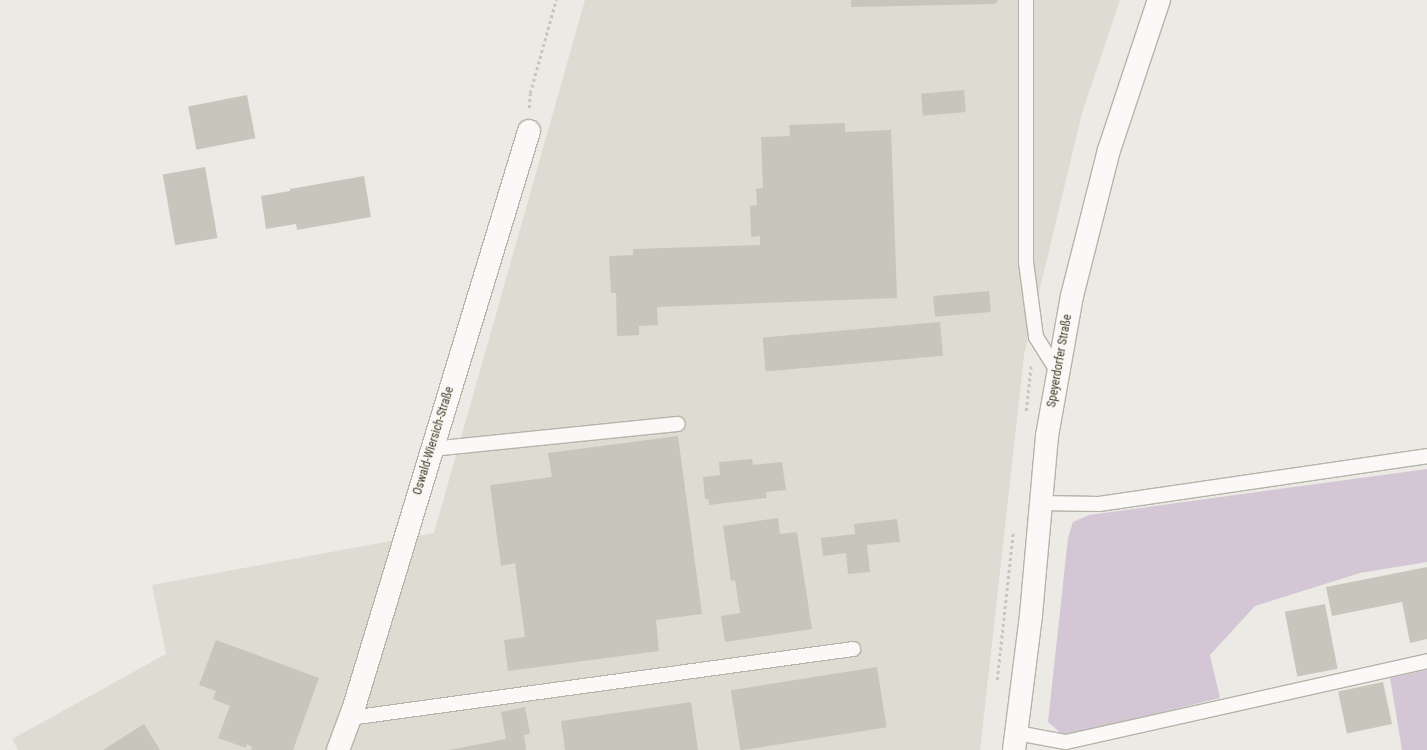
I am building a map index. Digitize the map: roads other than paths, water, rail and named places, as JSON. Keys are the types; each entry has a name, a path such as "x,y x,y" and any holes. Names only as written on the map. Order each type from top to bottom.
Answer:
{"street":[{"name":"Speyerdorfer Straße","path":"1017,744 1031,615 1040,503 1057,370 1091,215 1109,150 1159,0"},
{"name":"Oswald-Wiersich-Straße","path":"338,750 350,718 529,131"}],"lane":[{"path":"1026,0 1026,262 1036,337 1057,370"},
{"path":"431,449 678,424"},
{"path":"1040,503 1099,504 1427,456"},
{"path":"350,718 853,649"},
{"path":"1017,744 1066,742 1427,661"}]}
